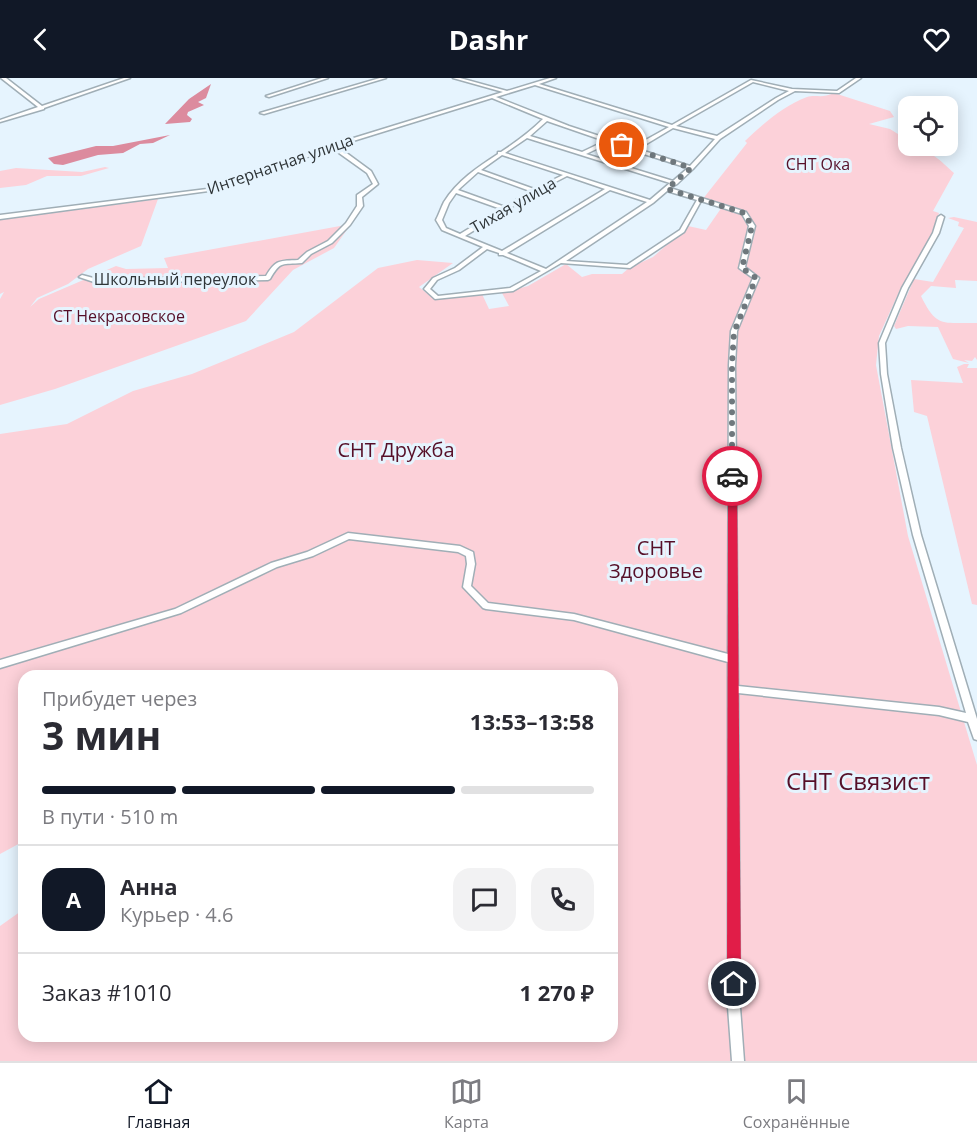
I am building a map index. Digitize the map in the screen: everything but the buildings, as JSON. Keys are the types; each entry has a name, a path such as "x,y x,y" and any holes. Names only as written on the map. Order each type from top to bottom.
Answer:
{"street":[{"path":"5,80 18,78"},
{"path":"0,121 42,108 71,95 128,78"},
{"path":"268,96 326,78"},
{"path":"262,113 384,78"},
{"path":"391,78 398,81 407,78"},
{"path":"456,78 507,93"},
{"name":"Интернатная улица","path":"0,217 216,189 333,146 554,78"},
{"path":"634,149 752,81 794,90 838,92 859,78"},
{"path":"5,80 42,108"},
{"path":"535,84 673,127 718,138"},
{"path":"486,247 457,269 435,279 427,289 437,298 511,290 546,272 651,202 691,168 718,138 794,90"},
{"path":"492,97 546,119 691,168"},
{"path":"546,119 528,137 500,153 456,191 439,220 444,229 546,272"},
{"path":"528,137 675,183"},
{"path":"584,153 609,141"},
{"name":"Школьный переулок","path":"82,277 97,281 268,278 272,267 278,262 300,262 309,253 330,242 348,224 360,206 359,196 376,184 369,172 333,146"},
{"path":"500,153 651,202"},
{"path":"478,171 534,191"},
{"name":"Тихая улица","path":"460,236 504,208 566,175"},
{"path":"501,254 608,189"},
{"path":"667,189 699,201 744,213 752,226 742,268 756,278 734,331 732,364 734,1006 738,1061"},
{"path":"456,191 504,208"},
{"path":"561,262 628,267 682,231 699,201"},
{"path":"941,217 936,233 905,288 882,343 884,374 897,448 917,535 977,736"},
{"path":"0,664 178,610 274,565 310,554 348,536 460,549 470,554 467,587 486,606 574,617 732,659"},
{"path":"734,689 939,711 972,719"}],"green space":[{"path":"834,93 890,111 894,117 869,124 890,129 898,134 898,156 934,156 954,173 933,211 939,213 932,235 899,292 879,336 876,365 908,536 977,765 977,1061 0,1061 0,926 18,913 18,1042 618,1042 618,670 18,670 18,844 0,854 0,434 67,424 133,391 192,374 294,332 378,268 417,260 453,263 419,287 434,299 482,294 489,309 509,306 502,293 528,286 566,264 582,277 592,274 622,274 629,268 653,257 688,226 706,230 722,207 702,200 747,143 745,141 782,110 813,96 826,96"},
{"path":"16,168 82,172 109,168 81,176 47,176 26,185 0,188 0,171"},
{"name":"СТ Некрасовское","path":"158,199 141,246 88,269 68,284 37,298 30,307 39,299 116,266 126,269 168,268 164,258 351,224 334,248 293,270 246,321 55,389 0,405 0,299 4,292 0,294 0,220"},
{"path":"954,217 977,222 977,281 955,280 956,288 931,286 921,296 932,314 942,322 977,323 977,360 975,357 972,361 964,360 969,363 953,359 938,327 908,326 896,329 894,326 914,279 933,282 964,228 958,226 959,222 948,218"},
{"path":"969,364 967,368 977,368 977,605 972,604 927,416 914,412 911,380 963,383 957,367"}],"shaded area":[{"path":"211,84 206,98 198,102 204,105 188,112 187,115 192,119 190,122 165,124 189,99"},
{"path":"170,135 153,143 140,144 123,153 98,155 63,165 54,164 48,158 96,146 113,146"}],"way so far":[{"path":"622,145 691,168 667,189 699,201 744,213 752,226 742,268 756,278 734,331 732,476"}],"route":[{"path":"732,476 734,984"}],"park label":[{"name":"СНТ Ока","path":"818,164"},
{"name":"СНТ Дружба","path":"396,450"},
{"name":"СНТ Здоровье","path":"656,560"},
{"name":"СНТ Связист","path":"858,782"}]}
